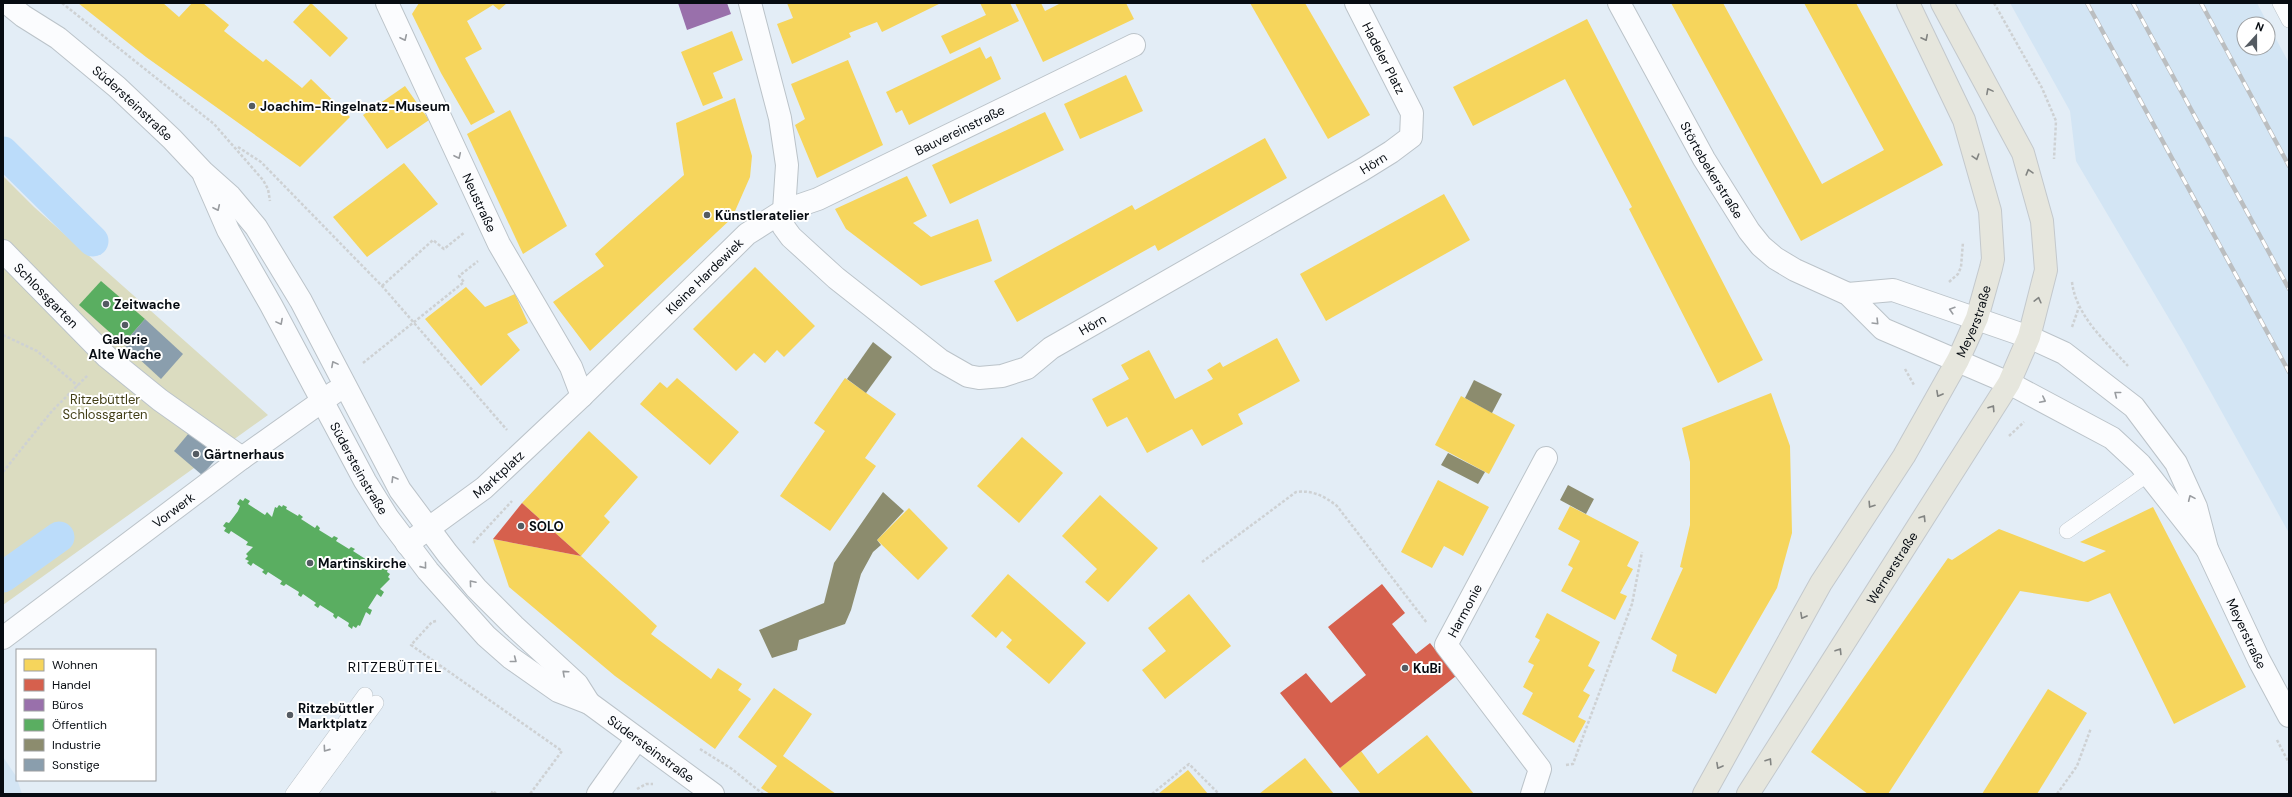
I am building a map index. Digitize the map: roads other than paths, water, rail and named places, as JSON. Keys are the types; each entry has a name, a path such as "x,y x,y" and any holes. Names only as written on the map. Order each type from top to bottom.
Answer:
{"main road":[{"name":"Meyerstraße","path":"1908,3 1964,120 1990,211 1993,259 1977,318 1958,360"},
{"path":"1942,3 2023,153 2042,220 2046,270 2029,337"},
{"name":"Wernerstraße","path":"1748,794 2009,382 2029,337"},
{"path":"1704,794 1821,583 1904,456 1958,360"}],"street":[{"name":"Südersteinstraße","path":"7,3 23,16 58,38 117,87 172,139 203,172 230,196 256,228 301,301 389,471 428,528 476,588 514,626 577,684 589,703"},
{"name":"Südersteinstraße","path":"28,3 58,38"},
{"name":"Neustraße","path":"387,3 486,216 505,253 571,367 582,396"},
{"path":"750,3 780,118 787,165 783,211"},
{"name":"Hadeler Platz","path":"1356,3 1412,113"},
{"name":"Störtebekerstraße","path":"1619,3 1704,158 1749,231 1775,258 1795,270 1848,294 1883,329 1958,360"},
{"name":"Bauvereinstraße","path":"783,211 818,199 1134,45"},
{"name":"Hörn","path":"783,211 783,226 791,238 836,278 940,360 968,376 979,378 1002,376 1027,368 1051,348 1391,152 1411,136 1412,113"},
{"name":"Südersteinstraße","path":"203,172 228,230 323,401 365,481 407,544 432,576 486,636 547,684 558,691 589,703 713,794"},
{"name":"Kleine Hardewiek","path":"582,396 748,234 783,211"},
{"name":"Schlossgarten","path":"3,251 107,357 160,400 242,458"},
{"name":"Störtebekerstraße","path":"1848,294 1893,290 2029,337"},
{"name":"Meyerstraße","path":"2029,337 2064,353 2134,407 2176,463 2196,507 2207,549 2259,660 2289,716"},
{"name":"Meyerstraße","path":"1958,360 2009,382 2112,438 2148,474 2207,549"},
{"name":"Vorwerk","path":"3,638 242,458 345,385"},
{"name":"Marktplatz","path":"407,544 484,488 582,396"},
{"name":"Harmonie","path":"1532,794 1540,769 1446,645 1546,458"},
{"path":"598,794 637,739"}],"lane":[{"path":"2280,3 2289,20"},
{"path":"2067,531 2148,474"},
{"path":"293,794 370,699 309,794"}],"waterway":[{"path":"3,152 93,241"},
{"path":"3,577 59,537"}],"railway":[{"path":"2087,3 2289,372"},
{"path":"2133,3 2289,289"},
{"path":"2201,3 2289,166"}],"place":[{"name":"Joachim-Ringelnatz-Museum","path":"252,106"},
{"name":"Künstleratelier","path":"707,215"},
{"name":"Zeitwache","path":"106,304"},
{"name":"Galerie Alte Wache","path":"125,325"},
{"name":"Gärtnerhaus","path":"196,454"},
{"name":"SOLO","path":"521,526"},
{"name":"Martinskirche","path":"310,563"},
{"name":"KuBi","path":"1405,668"},
{"name":"Ritzebüttler Marktplatz","path":"290,715"}],"district":[{"name":"RITZEBÜTTEL","path":"395,667"}],"park label":[{"name":"Ritzebüttler Schlossgarten","path":"105,406"}]}
